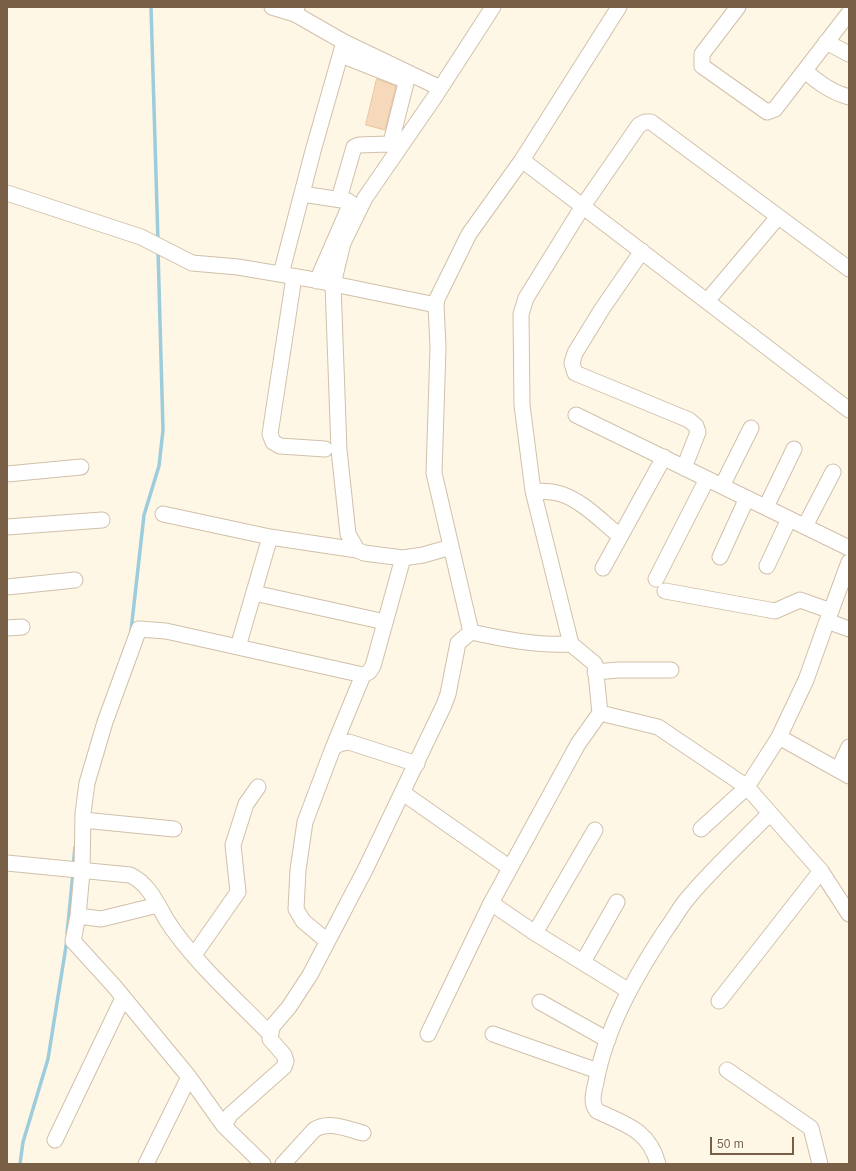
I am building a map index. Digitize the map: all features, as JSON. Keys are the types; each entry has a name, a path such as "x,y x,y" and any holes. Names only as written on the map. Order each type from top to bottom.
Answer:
{"street":[{"path":"272,7 296,10 343,48 402,79 406,83 391,142 388,144 359,144 354,147 339,199"},
{"path":"357,550 348,534 339,450 333,284 343,243 359,210 493,7"},
{"path":"471,632 434,473 438,347 437,299 469,234 522,160 619,7"},
{"path":"738,7 702,54 702,66 767,112 775,110 849,13"},
{"path":"826,42 849,54"},
{"path":"343,48 440,88"},
{"path":"325,449 280,446 273,442 270,434 287,275 302,194 343,48"},
{"path":"805,71 825,88 849,97"},
{"path":"428,1034 491,903 578,744 600,713 595,664 571,644 533,491 522,405 520,314 526,298 583,206 640,125 645,122 651,122 849,269"},
{"path":"522,160 849,410"},
{"path":"7,193 141,237 192,263 287,275 436,306"},
{"path":"302,194 348,201 351,205 318,281"},
{"path":"707,301 778,217"},
{"path":"642,251 602,309 575,353 572,363 573,370 575,373 689,420 696,426 698,432 684,468"},
{"path":"576,415 849,548"},
{"path":"722,486 751,428"},
{"path":"766,507 794,449"},
{"path":"603,568 664,457"},
{"path":"7,474 81,468"},
{"path":"805,526 834,472"},
{"path":"707,479 661,585 771,611 778,610 800,600 849,629"},
{"path":"533,491 548,491 577,502 620,536"},
{"path":"720,557 747,498"},
{"path":"163,514 270,537 403,558 424,555 451,547"},
{"path":"767,566 789,519"},
{"path":"7,527 102,520"},
{"path":"238,647 270,537"},
{"path":"263,1164 224,1126 189,1077 73,941 78,916 84,793 105,722 139,629 166,632 363,674 369,672 373,666 403,558"},
{"path":"701,829 747,788 779,737 806,680 849,562"},
{"path":"7,587 75,580"},
{"path":"254,593 385,622"},
{"path":"471,632 497,638 551,645 571,644"},
{"path":"224,1126 230,1116 284,1067 286,1061 284,1055 270,1039 272,1027 298,994 366,868 417,764 448,694 458,643 471,632"},
{"path":"595,672 618,670 671,670"},
{"path":"327,941 303,921 296,909 298,870 306,822 333,748 363,674"},
{"path":"600,713 658,727 747,788 821,871 849,914"},
{"path":"779,737 843,773 849,747"},
{"path":"333,748 339,744 349,742 417,764"},
{"path":"194,954 238,892 233,845 246,804 258,787"},
{"path":"403,793 510,868"},
{"path":"658,1164 656,1155 642,1134 597,1111 593,1106 592,1101 598,1071 608,1040 629,991 658,942 687,899 770,813"},
{"path":"83,820 174,829"},
{"path":"535,933 595,830"},
{"path":"7,863 130,875 139,879 158,905 178,937 270,1034"},
{"path":"719,1001 821,871"},
{"path":"583,962 617,902"},
{"path":"491,903 535,933 629,991"},
{"path":"78,916 101,919 158,905"},
{"path":"55,1140 123,998"},
{"path":"540,1002 608,1040"},
{"path":"493,1034 598,1071"},
{"path":"727,1070 811,1128 820,1164"},
{"path":"146,1164 189,1077"},
{"path":"283,1164 314,1130 320,1126 330,1125 363,1133"}],"building":[{"path":"377,79 396,86 385,130 366,125"}],"waterway":[{"path":"151,7 158,242"},
{"path":"131,631 144,515 159,466 163,430 158,250"},
{"path":"73,867 75,847"},
{"path":"67,934 73,873"},
{"path":"20,1164 23,1142 48,1059 67,940"}]}
